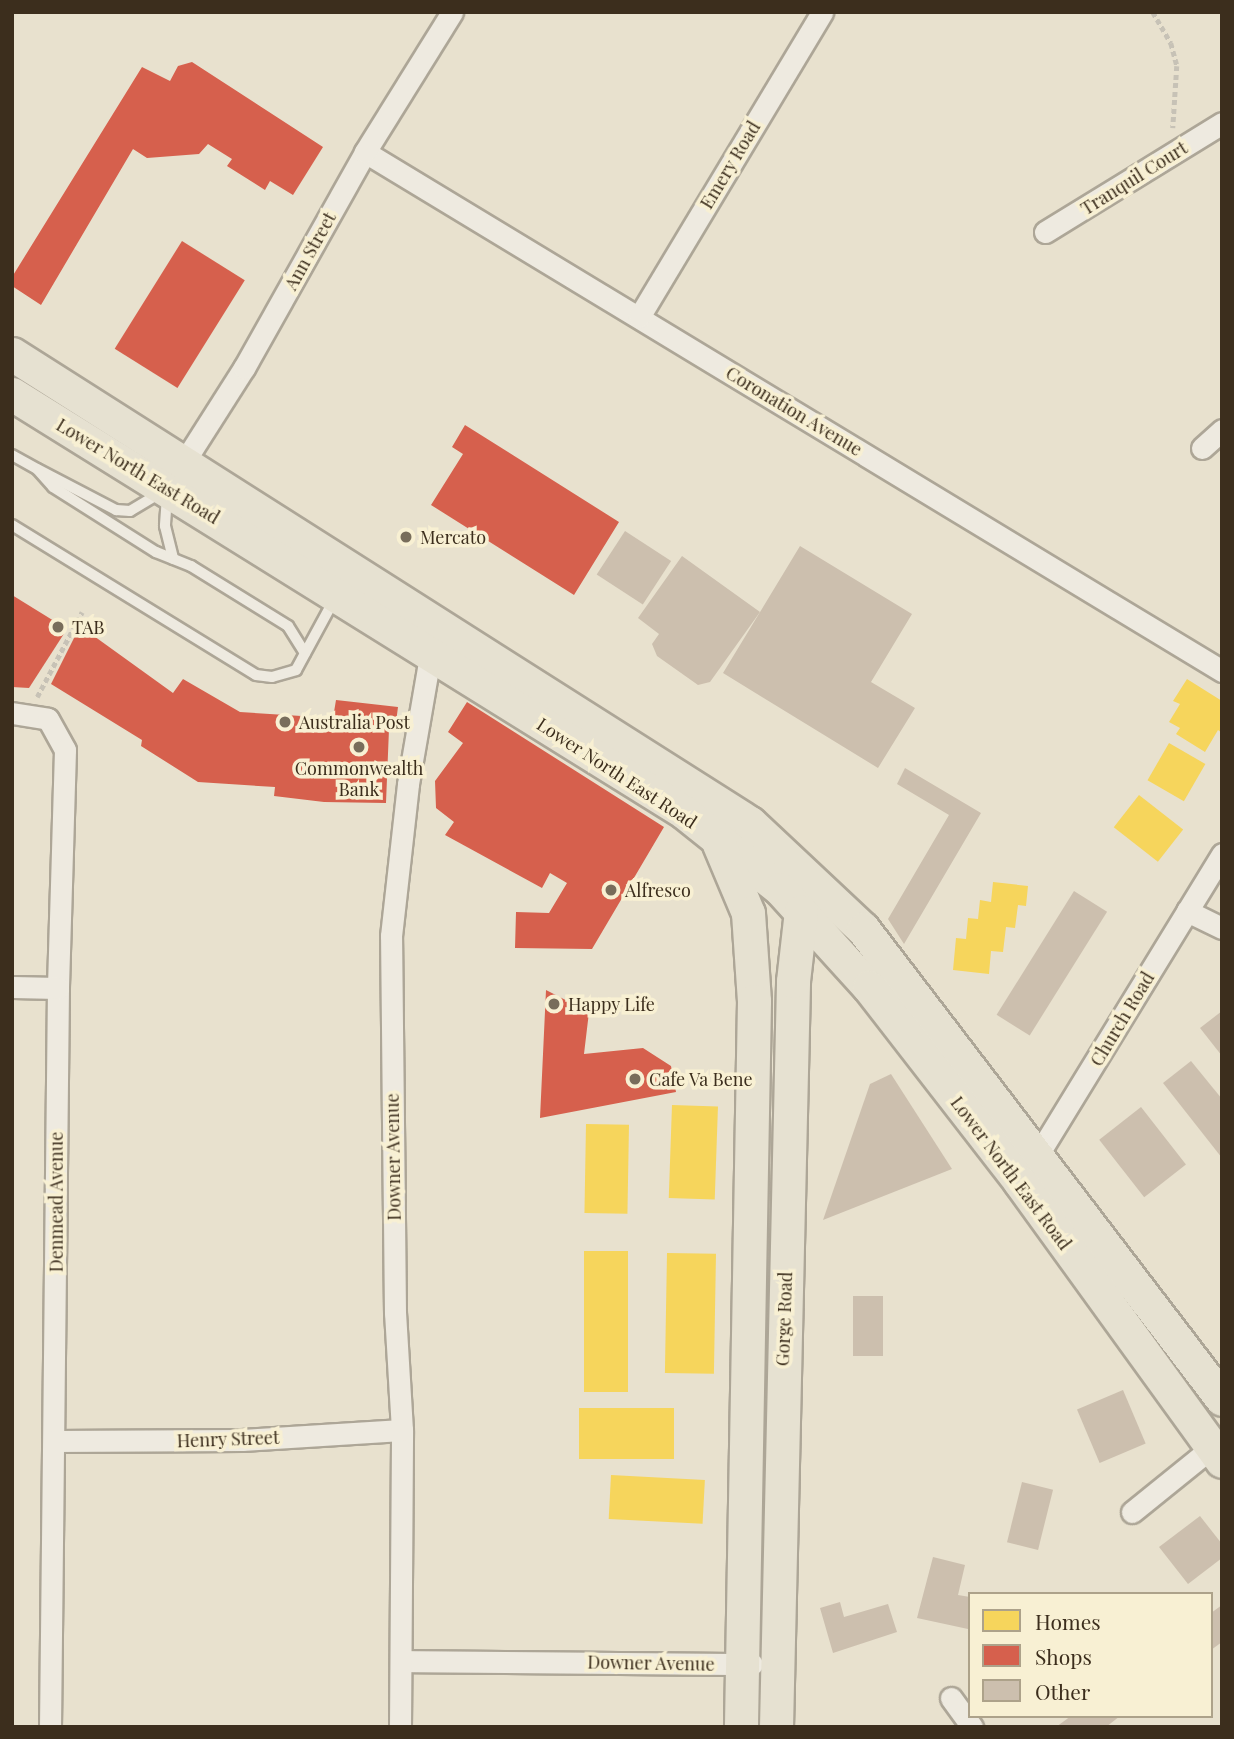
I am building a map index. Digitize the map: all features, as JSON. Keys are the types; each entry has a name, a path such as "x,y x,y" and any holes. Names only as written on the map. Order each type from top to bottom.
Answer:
{"main road":[{"name":"Lower North East Road","path":"12,354 185,460 694,784 750,823 811,899"},
{"name":"Lower North East Road","path":"12,394 684,812 717,839 863,929 1218,1449"},
{"name":"Gorge Road","path":"717,839 748,913 754,1001 740,1664 741,1727"},
{"name":"Gorge Road","path":"754,1001 782,932 811,899"},
{"name":"Gorge Road","path":"776,1727 775,1664 793,981 811,899"},
{"name":"Lower North East Road","path":"1028,1171 1222,1399"}],"street":[{"name":"Ann Street","path":"167,489 244,368 365,152 452,12"},
{"name":"Emery Road","path":"639,317 822,12"},
{"name":"Tranquil Court","path":"1045,232 1222,123"},
{"name":"Coronation Avenue","path":"365,152 1222,671"},
{"path":"1202,448 1222,430"},
{"name":"Downer Avenue","path":"400,1727 402,1430 395,1313 391,936 408,784 430,656"},
{"name":"Denmead Avenue","path":"20,713 48,719 65,750 58,988 50,1727"},
{"name":"Church Road","path":"1028,1171 1222,854"},
{"path":"1187,911 1222,928"},
{"path":"12,987 58,988"},
{"name":"Henry Street","path":"54,1441 242,1440 402,1430"},
{"path":"1132,1512 1218,1449"},
{"name":"Downer Avenue","path":"401,1661 775,1664"},
{"path":"951,1698 972,1727"}],"lane":[{"path":"12,455 59,477 116,510 141,507 167,489"},
{"path":"37,469 54,487 288,626 305,653"},
{"path":"167,489 164,526 173,559"},
{"path":"12,525 256,675 272,677 296,670 337,596"}],"path":[{"path":"1153,12 1171,43 1177,66 1172,154"},
{"path":"20,713 82,612"}],"building: Homes":[{"path":"1187,679 1222,701 1222,733 1218,730 1205,752 1176,734 1180,728 1169,722 1180,704 1173,701"},
{"path":"1169,743 1205,764 1184,801 1148,780"},
{"path":"1139,795 1183,829 1158,862 1114,827"},
{"path":"993,882 1028,886 1026,906 1018,905 1015,928 1006,927 1003,952 991,951 989,974 953,970 956,938 966,939 968,918 978,919 980,900 991,902"},
{"path":"672,1105 718,1107 715,1200 669,1198"},
{"path":"586,1124 629,1125 627,1214 584,1213"},
{"path":"584,1251 628,1251 628,1392 584,1392"},
{"path":"667,1253 716,1254 714,1374 665,1373"},
{"path":"579,1408 674,1408 674,1459 579,1459"},
{"path":"611,1475 705,1480 703,1524 609,1519"}],"building: Shops":[{"path":"192,62 323,147 293,195 270,181 265,190 227,166 232,159 208,144 199,154 147,158 133,149 41,305 12,286 12,277 142,67 170,81 178,66"},
{"path":"182,241 245,280 177,388 115,349"},
{"name":"Mercato","path":"465,425 619,522 574,595 431,505 463,454 452,447"},
{"path":"12,595 67,629 29,688 12,687"},
{"path":"80,626 173,693 183,679 240,712 333,718 336,700 398,707 395,730 389,729 386,803 324,802 274,796 275,787 198,782 141,746 142,740 51,684"},
{"path":"467,702 664,827 592,949 515,948 516,912 549,913 567,883 550,873 542,888 445,835 454,822 436,808 435,781 463,743 448,732"},
{"path":"546,990 589,1012 584,1054 643,1048 671,1066 676,1092 540,1118"}],"building: Other":[{"path":"625,531 671,561 643,605 597,575"},
{"path":"800,546 912,614 871,682 915,708 878,768 723,673"},
{"path":"682,556 760,612 710,682 698,685 657,656 652,644 659,634 638,618"},
{"path":"905,768 981,813 904,944 888,919 949,815 897,784"},
{"path":"1074,891 1107,912 1030,1035 997,1015"},
{"path":"1222,1011 1222,1056 1200,1028"},
{"path":"1191,1061 1222,1099 1222,1158 1163,1083"},
{"path":"891,1074 952,1169 823,1220 870,1084"},
{"path":"1141,1107 1186,1165 1144,1197 1099,1140"},
{"path":"853,1296 883,1296 883,1356 853,1356"},
{"path":"1123,1390 1146,1443 1100,1463 1077,1410"},
{"path":"1022,1482 1053,1490 1038,1550 1007,1542"},
{"path":"1200,1516 1222,1544 1222,1558 1188,1584 1159,1547"},
{"path":"933,1557 965,1565 958,1595 968,1597 968,1629 917,1618"},
{"path":"840,1602 844,1617 888,1604 897,1632 833,1653 820,1608"},
{"path":"1222,1605 1222,1642 1213,1649 1213,1612"},
{"path":"1068,1718 1117,1718 1106,1727 1056,1727"}],"place":[{"name":"Mercato","path":"406,537"},
{"name":"TAB","path":"58,627"},
{"name":"Australia Post","path":"285,722"},
{"name":"Commonwealth Bank","path":"359,747"},
{"name":"Alfresco","path":"611,890"},
{"name":"Happy Life","path":"554,1004"},
{"name":"Cafe Va Bene","path":"635,1079"}]}
